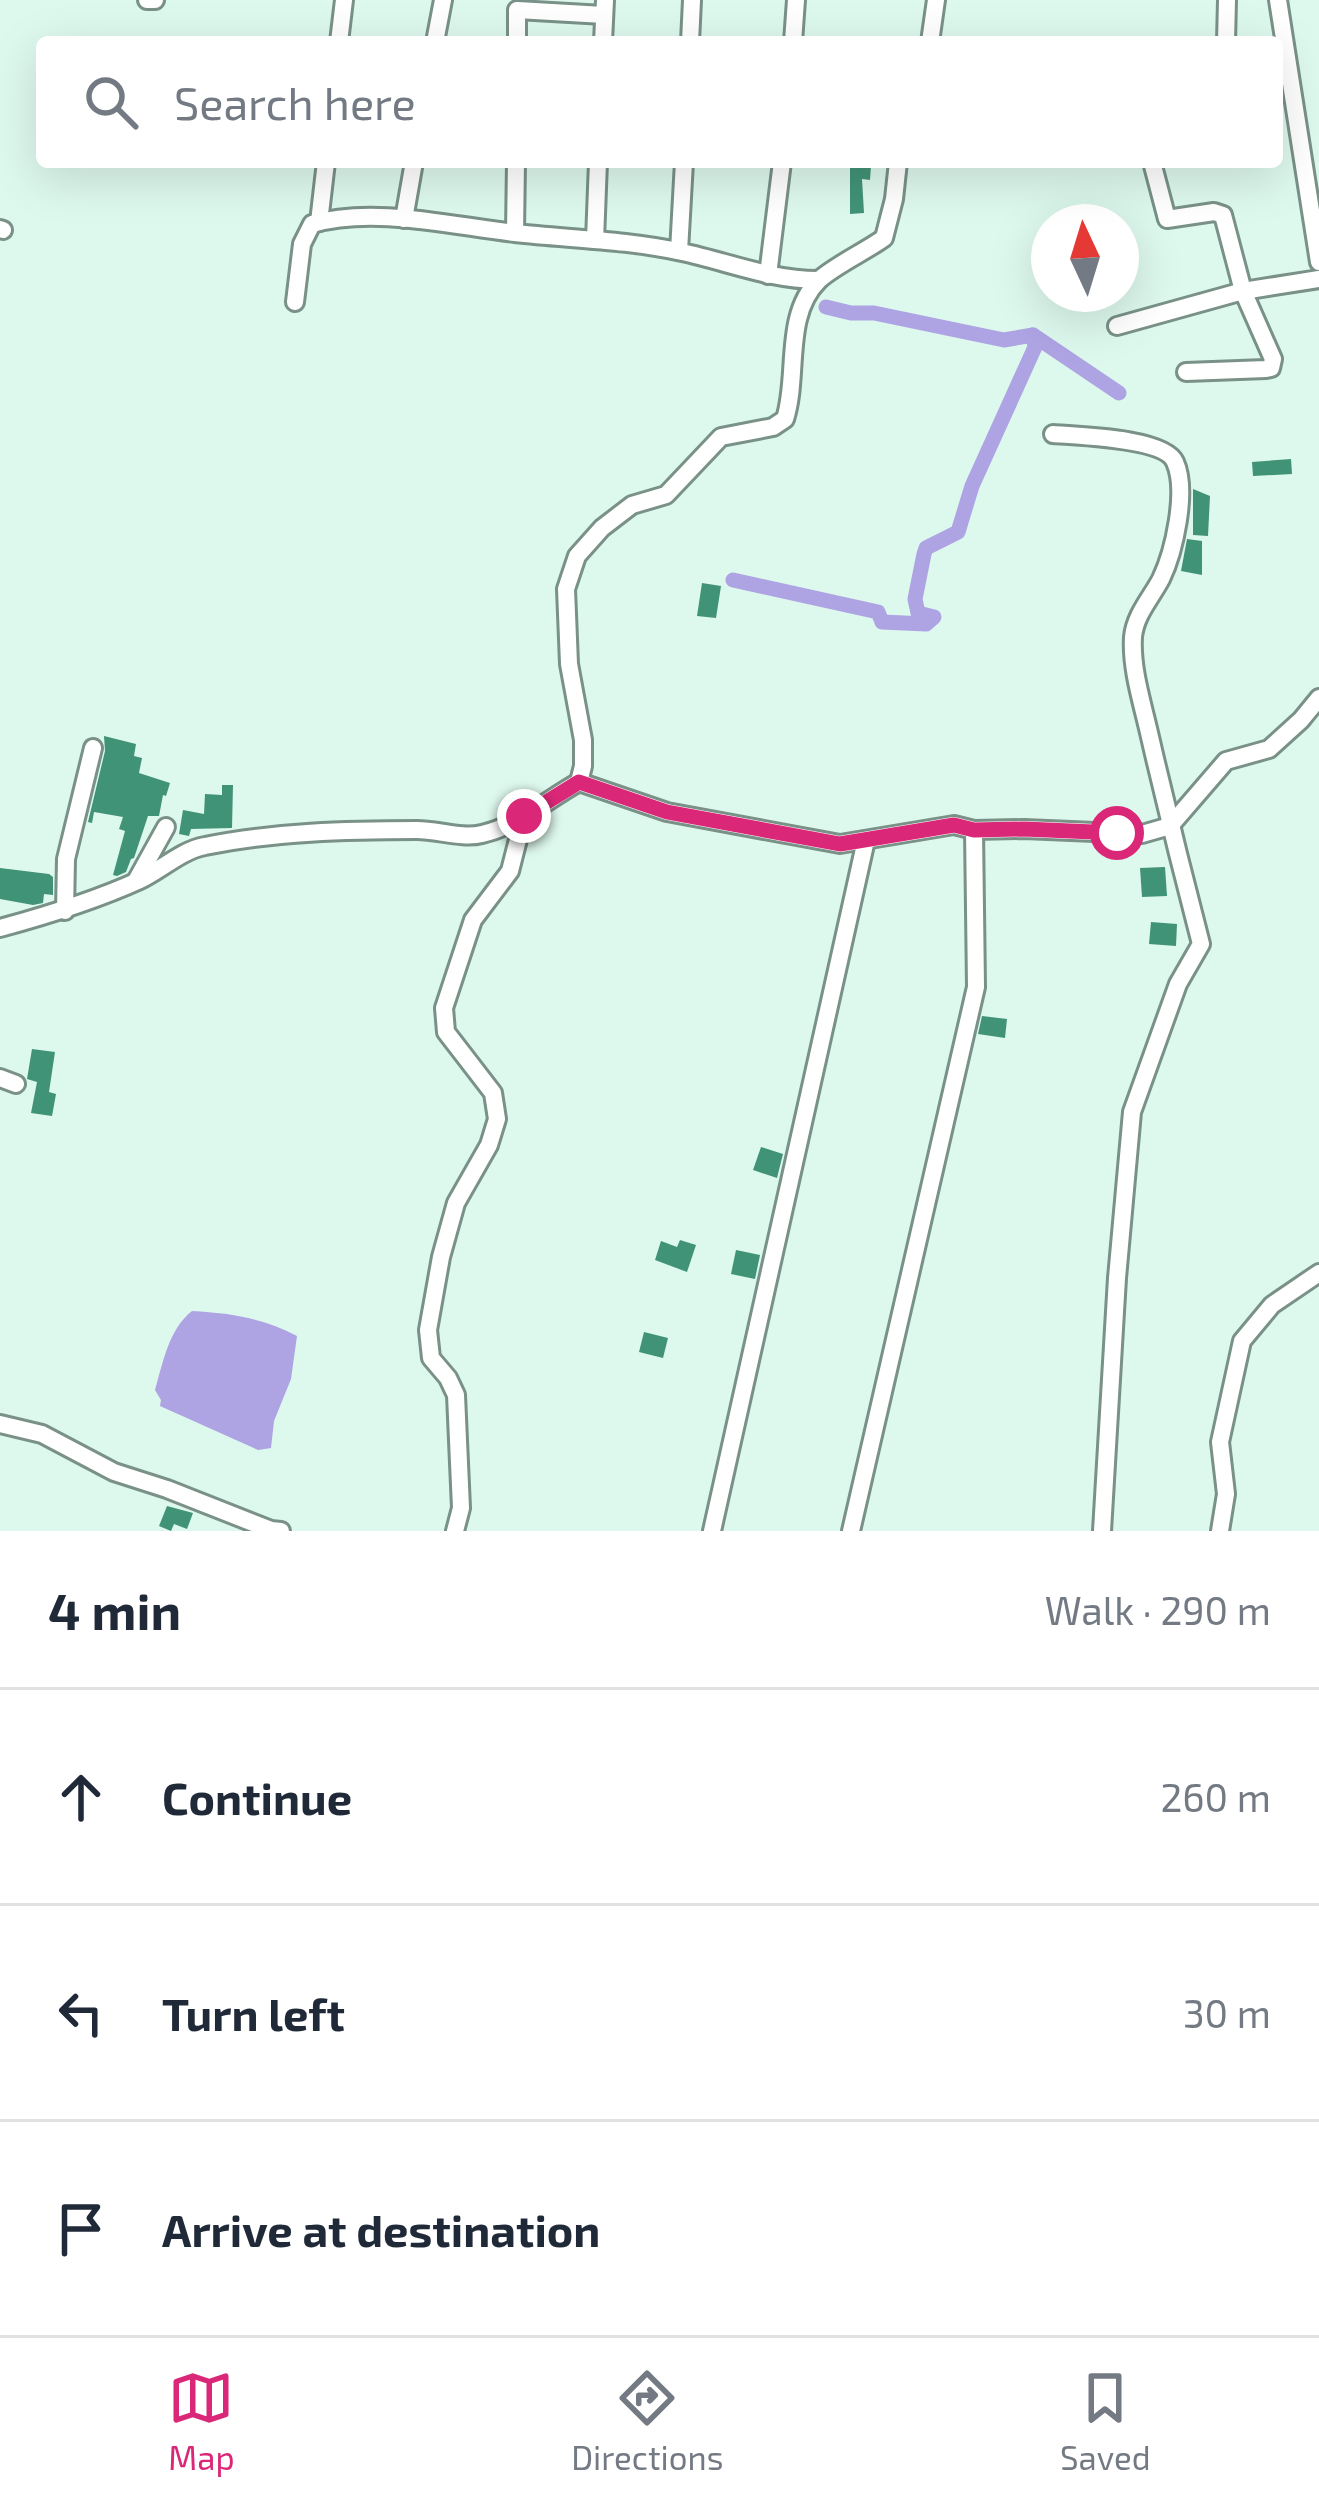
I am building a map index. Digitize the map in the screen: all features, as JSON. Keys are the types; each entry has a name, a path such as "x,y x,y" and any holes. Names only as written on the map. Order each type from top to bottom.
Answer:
{"street":[{"path":"340,36 344,0"},
{"path":"436,36 443,0"},
{"path":"689,36 692,0"},
{"path":"793,36 796,0"},
{"path":"931,36 936,0"},
{"path":"1226,0 1226,36"},
{"path":"1278,0 1319,262"},
{"path":"517,36 517,10 604,8"},
{"path":"319,222 325,168"},
{"path":"404,219 413,168"},
{"path":"515,232 516,168"},
{"path":"595,240 598,168"},
{"path":"679,251 683,168"},
{"path":"768,275 781,168"},
{"path":"579,782 584,740 569,664 566,589 577,556 632,505 666,495 721,437 772,427 785,419 794,380 797,326 807,299 818,280 884,238 897,168"},
{"path":"1154,168 1167,219 1214,212 1223,215 1243,291 1273,359 1270,368 1186,372"},
{"path":"295,302 302,244 312,224 332,218 404,219 595,240 679,251 768,275 818,280"},
{"path":"1118,326 1243,291 1319,279"},
{"path":"1053,434 1146,445 1175,460 1180,483 1178,518 1162,577 1133,632 1133,662 1201,944 1178,984 1132,1112 1102,1531"},
{"path":"579,782 667,812 840,844 954,825 974,830 1142,833 1170,826 1226,761 1269,748 1319,698"},
{"path":"65,911 66,859 93,748"},
{"path":"0,928 65,911 135,882 197,847 307,833 419,830 480,835 524,816 579,782"},
{"path":"455,1531 461,1508 456,1395 431,1358 428,1330 456,1203 489,1145 497,1119 493,1093 446,1032 444,1008 473,920 510,871 524,816"},
{"path":"135,882 166,827"},
{"path":"850,1531 976,987 974,830"},
{"path":"712,1531 866,840"},
{"path":"1220,1531 1226,1494 1220,1442 1242,1341 1272,1305 1319,1273"},
{"path":"0,1424 42,1433 114,1472 281,1531"}],"shaded area":[{"path":"192,1311 246,1318 297,1336 291,1379 274,1421 271,1448 258,1450 160,1406 155,1390 164,1357 178,1327"}],"building":[{"path":"850,168 871,168 870,180 862,179 864,213 850,214"},
{"path":"1291,459 1292,474 1253,476 1252,462"},
{"path":"1193,489 1210,496 1208,536 1193,535"},
{"path":"1187,539 1202,541 1202,575 1181,571"},
{"path":"702,583 721,586 716,618 697,616"},
{"path":"104,736 136,744 134,756 142,758 139,773 170,783 159,816 148,816 134,858 126,872 117,876 113,875 125,831 119,829 123,817 94,812 92,823 88,822 105,751"},
{"path":"222,785 233,785 232,828 191,829 189,836 179,834 183,810 204,814 205,794 222,795"},
{"path":"1165,867 1167,896 1142,897 1140,868"},
{"path":"0,868 49,874 53,895 44,894 43,903 33,905 0,899"},
{"path":"1151,922 1177,924 1176,946 1149,944"},
{"path":"982,1016 1007,1019 1005,1038 978,1034"},
{"path":"32,1049 55,1052 49,1092 56,1094 52,1116 31,1113 37,1082 27,1079"},
{"path":"761,1147 783,1154 777,1178 753,1170"},
{"path":"680,1240 696,1245 687,1272 655,1260 661,1241 677,1247"},
{"path":"736,1250 760,1255 755,1279 731,1274"},
{"path":"644,1332 668,1338 663,1358 639,1352"},
{"path":"167,1506 193,1513 187,1529 174,1524 171,1531 159,1526"}],"waterway":[{"path":"826,307 1004,340 1033,335 1119,393"},
{"path":"733,580 878,612 882,622 926,624 934,617 918,613 915,599 926,548 958,532 972,486 1035,347 1033,335"}],"route":[{"path":"524,816 579,782 667,812 840,844 954,825 974,830 1117,833"}]}
